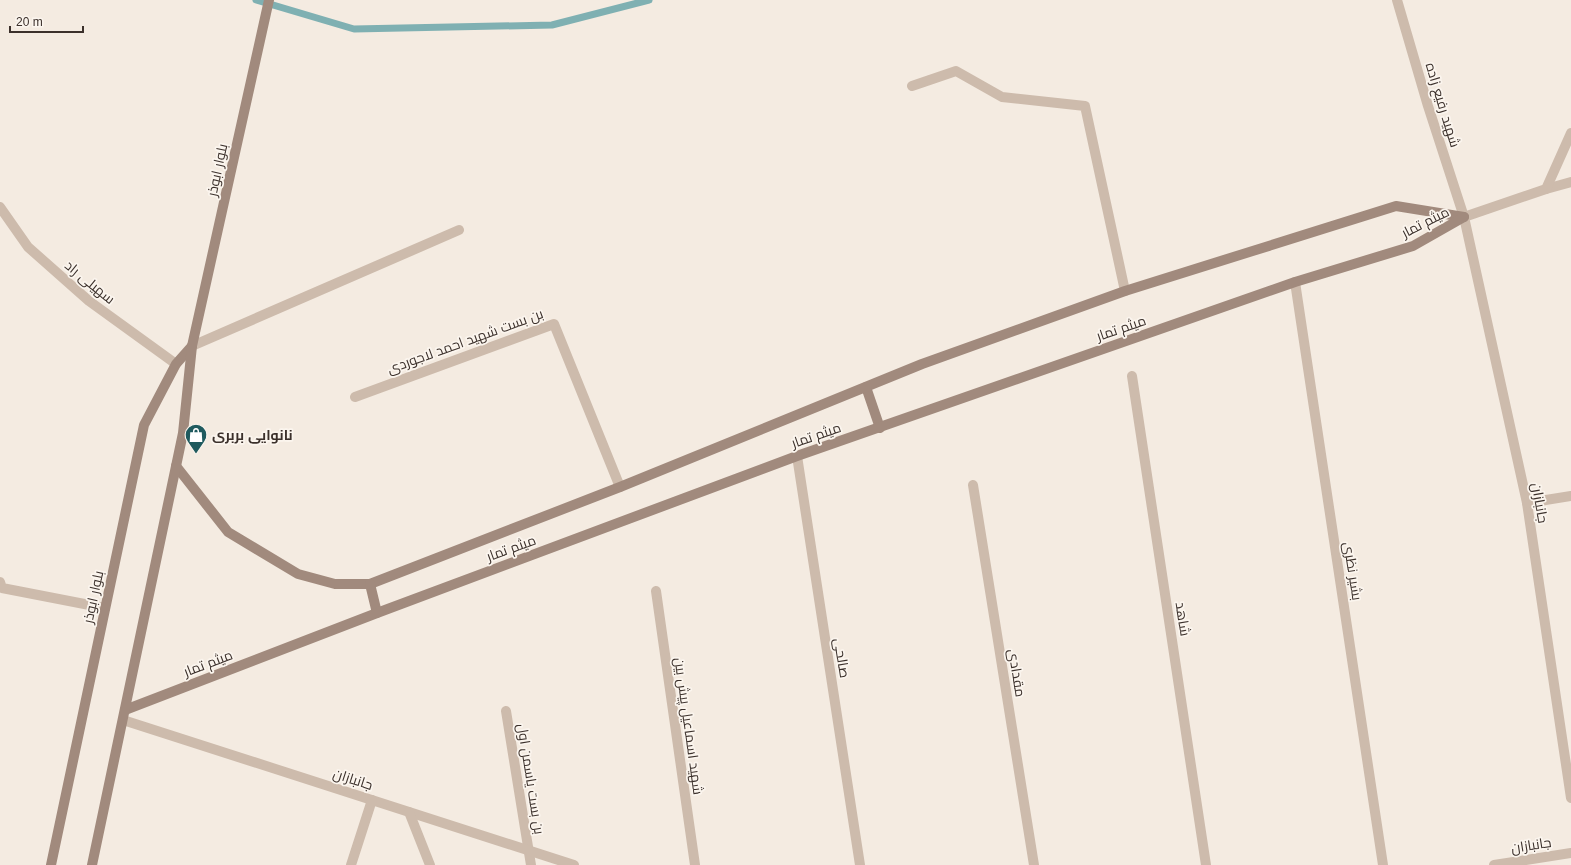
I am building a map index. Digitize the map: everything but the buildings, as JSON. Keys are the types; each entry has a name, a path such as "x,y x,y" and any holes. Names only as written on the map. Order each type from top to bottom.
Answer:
{"street":[{"name":"بلوار ابوذر","path":"92,865 183,433 192,346 269,0"},
{"name":"شهید رفیع زاده","path":"1397,0 1428,106 1464,217"},
{"path":"912,86 956,71 1002,97 1085,106 1125,291"},
{"path":"1546,189 1571,133"},
{"path":"1464,217 1571,182"},
{"name":"میثم تمار","path":"176,466 228,532 298,574 335,584 370,584 620,487 922,364 1125,291 1396,206 1464,217"},
{"name":"سهیلی راد","path":"0,207 28,247 44,262 89,301 176,364"},
{"name":"میثم تمار","path":"124,715 377,613 797,456 1295,282 1413,246 1464,217"},
{"name":"جانبازان","path":"1464,217 1527,503 1571,798"},
{"path":"192,346 459,230"},
{"name":"بشیر نظری","path":"1295,282 1383,865"},
{"name":"بن بست شهید احمد لاجوردی","path":"355,397 554,324 620,487"},
{"name":"بلوار ابوذر","path":"51,865 144,424 176,364 192,346"},
{"name":"شاهد","path":"1132,376 1206,865"},
{"path":"866,387 880,428"},
{"name":"صالحی","path":"797,456 860,865"},
{"name":"مقدادی","path":"973,485 1034,865"},
{"path":"1527,503 1571,496"},
{"path":"0,582 2,588 105,608"},
{"path":"370,584 377,613"},
{"name":"شهید اسماعیل پیش بین","path":"656,591 695,865"},
{"name":"بن بست یاسمن اول","path":"506,711 531,865"},
{"name":"جانبازان","path":"124,715 372,800 574,865"},
{"path":"351,865 372,800"},
{"path":"409,812 430,865"},
{"name":"جانبازان","path":"1494,865 1571,853"}],"waterway":[{"path":"256,0 354,29 552,25 649,0"}],"place":[{"name":"نانوایی بربری","path":"196,454"}]}
